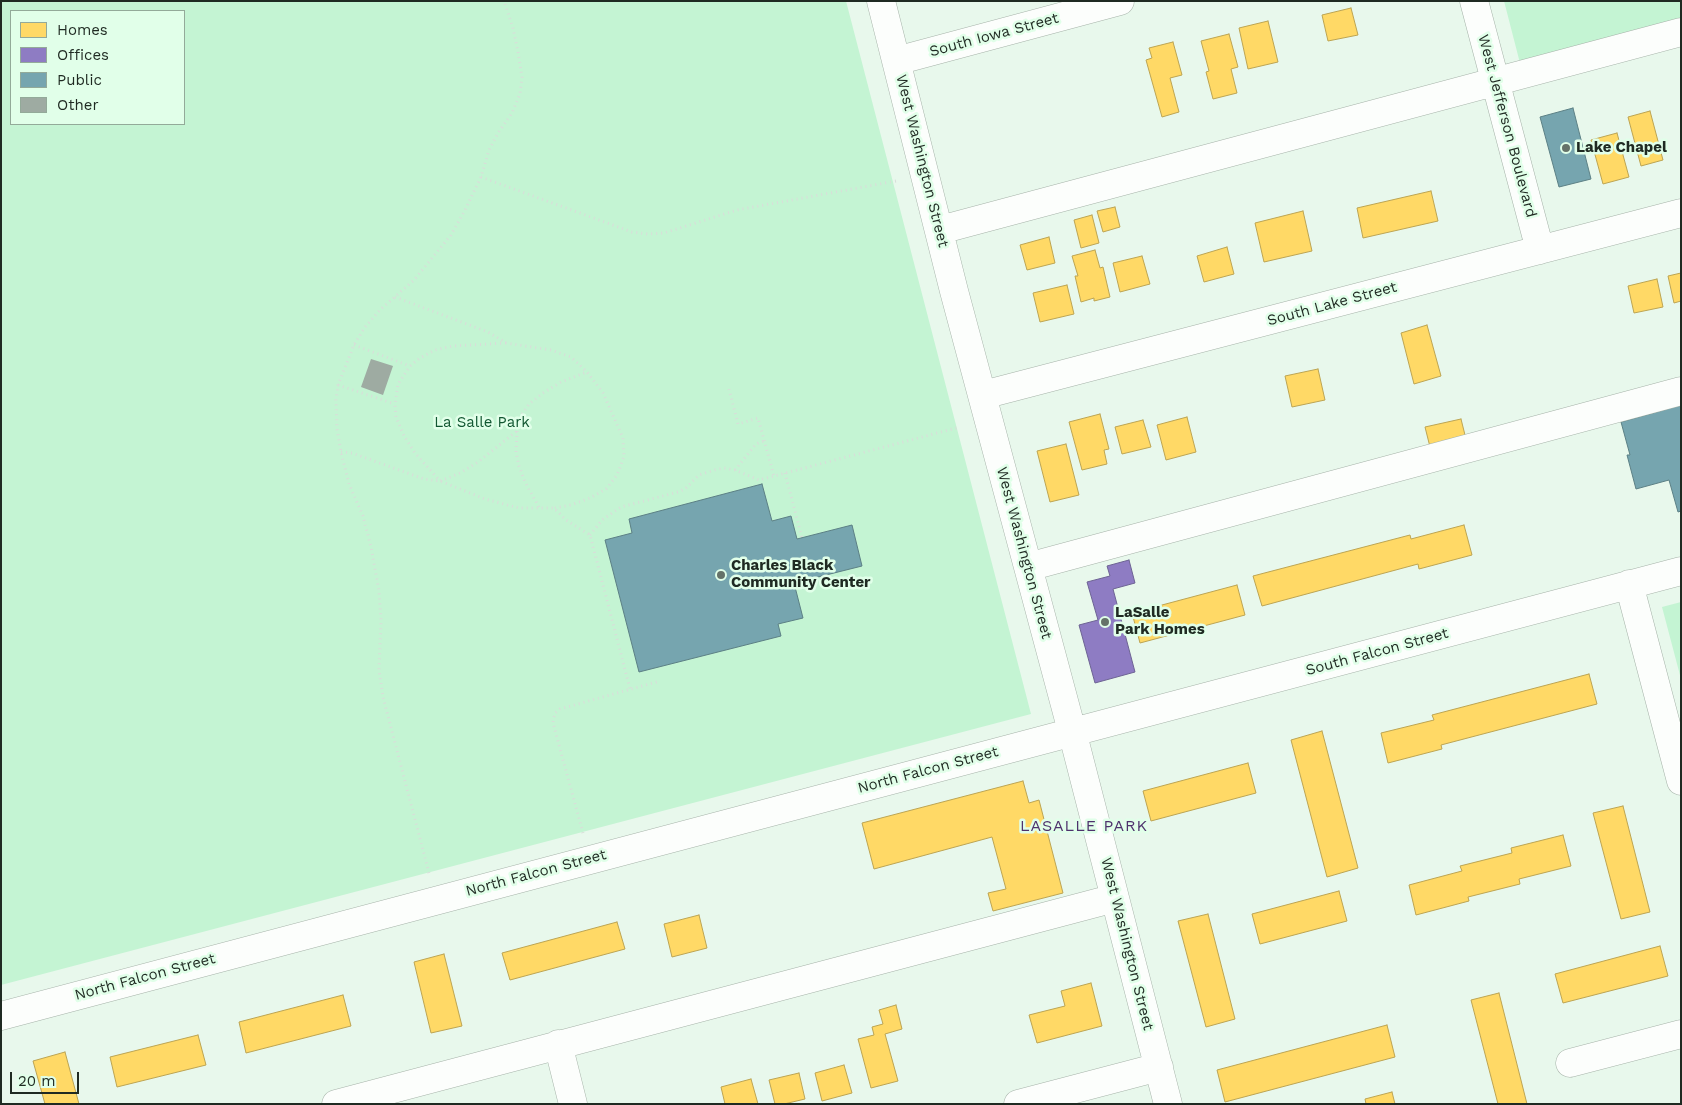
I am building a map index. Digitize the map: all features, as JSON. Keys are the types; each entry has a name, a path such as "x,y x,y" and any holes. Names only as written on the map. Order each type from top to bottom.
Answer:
{"street":[{"name":"West Washington Street","path":"881,1 954,291 1072,731 1168,1104"},
{"name":"South Iowa Street","path":"896,60 1120,1"},
{"name":"West Jefferson Boulevard","path":"1474,1 1540,250"},
{"path":"940,230 1681,32"},
{"name":"South Lake Street","path":"983,395 1681,213"},
{"path":"1028,567 1681,391"},
{"name":"South Falcon Street","path":"1072,731 1339,662 1681,570"},
{"path":"1629,584 1677,754 1681,781"},
{"name":"North Falcon Street","path":"1,1016 1072,731"},
{"path":"336,1104 1115,898"},
{"path":"1570,1063 1681,1034"},
{"path":"558,1044 573,1104"},
{"path":"1018,1104 1159,1067"}],"path":[{"path":"429,873 383,697 380,670 381,620 379,592 363,516 349,484 341,452 337,429 336,400 338,386 354,345 365,327 394,296 414,280 450,235 481,177 489,150 512,113 520,94 522,77 518,52 513,28 504,1"},
{"path":"481,177 632,232 648,234 664,233 737,210 896,181"},
{"path":"394,296 488,332 506,342"},
{"path":"341,452 352,452 424,479 440,481 485,499 519,508 540,509 571,505 590,498 606,489 617,475 624,457 623,438 603,392 587,372 571,357 551,350 506,342 453,346 435,350 410,366 398,384 396,417 404,436 415,453 440,481"},
{"path":"354,345 410,366"},
{"path":"540,509 525,482 519,466 516,452 516,431 520,417 529,404 543,393 561,382 587,372"},
{"path":"338,386 396,404"},
{"path":"729,389 738,424 758,418 774,476"},
{"path":"590,535 602,520 621,507 686,489 699,475 724,468 735,470 759,480 960,427"},
{"path":"440,481 460,473 478,462 516,431"},
{"path":"735,470 756,444 764,441"},
{"path":"784,473 802,538"},
{"path":"554,508 566,520 590,535 630,689"},
{"path":"583,833 553,722 555,713 560,709 660,681"}],"green space":[{"name":"La Salle Park","path":"1,1 846,1 1031,714 1,985"},
{"path":"1504,1 1681,1 1681,25 1521,67"},
{"path":"1681,602 1681,679 1662,607"}],"building: Homes":[{"path":"1351,8 1358,35 1328,41 1322,15"},
{"path":"1268,21 1278,62 1248,69 1239,28"},
{"path":"1229,34 1238,67 1231,69 1237,93 1213,99 1206,72 1209,71 1201,41"},
{"path":"1173,42 1182,75 1170,78 1179,112 1162,117 1146,60 1152,58 1149,48"},
{"path":"1650,111 1663,160 1641,166 1628,117"},
{"path":"1617,133 1629,177 1603,184 1591,140"},
{"path":"1431,191 1438,221 1363,238 1357,208"},
{"path":"1115,207 1120,227 1103,232 1097,211"},
{"path":"1303,211 1312,251 1264,262 1255,223"},
{"path":"1092,215 1099,243 1081,248 1074,220"},
{"path":"1049,237 1055,263 1027,270 1020,245"},
{"path":"1227,247 1234,274 1204,282 1197,256"},
{"path":"1095,250 1100,268 1103,267 1110,297 1094,301 1094,298 1081,302 1075,276 1078,276 1072,256"},
{"path":"1142,256 1150,284 1120,292 1113,263"},
{"path":"1681,273 1681,301 1674,303 1668,276"},
{"path":"1657,279 1663,307 1634,313 1628,286"},
{"path":"1067,285 1074,314 1040,322 1033,293"},
{"path":"1427,325 1441,376 1414,384 1401,333"},
{"path":"1318,369 1325,400 1292,407 1285,376"},
{"path":"1100,414 1109,449 1104,450 1107,464 1082,470 1069,422"},
{"path":"1187,417 1196,452 1166,460 1157,425"},
{"path":"1461,419 1467,443 1431,451 1425,427"},
{"path":"1143,420 1151,447 1122,454 1115,427"},
{"path":"1066,444 1079,495 1050,502 1037,451"},
{"path":"1464,525 1472,555 1419,569 1418,564 1262,606 1253,576 1410,535 1411,539"},
{"path":"1237,585 1245,615 1140,643 1132,613"},
{"path":"1589,674 1597,704 1441,745 1442,749 1388,763 1381,733 1434,720 1432,715"},
{"path":"1322,731 1358,868 1327,877 1291,740"},
{"path":"1248,763 1256,793 1151,821 1143,791"},
{"path":"1023,781 1029,803 1039,800 1063,893 993,911 988,893 1006,889 992,837 874,869 862,823"},
{"path":"1623,806 1650,912 1621,919 1593,813"},
{"path":"1563,835 1571,866 1519,879 1520,884 1468,897 1469,901 1416,915 1409,885 1462,871 1460,866 1512,853 1511,848"},
{"path":"1339,891 1347,921 1260,944 1252,914"},
{"path":"1208,914 1235,1019 1206,1027 1178,921"},
{"path":"699,915 707,948 672,957 664,924"},
{"path":"617,922 625,949 510,980 502,953"},
{"path":"1660,946 1668,976 1563,1003 1555,974"},
{"path":"444,954 462,1026 431,1033 414,962"},
{"path":"1091,983 1102,1026 1037,1043 1029,1015 1065,1006 1061,991"},
{"path":"1499,993 1527,1104 1498,1104 1471,1000"},
{"path":"343,995 351,1026 246,1053 239,1022"},
{"path":"896,1005 902,1029 885,1034 898,1081 871,1088 858,1039 874,1035 872,1027 883,1024 879,1010"},
{"path":"1387,1025 1395,1057 1225,1102 1217,1070"},
{"path":"198,1035 206,1065 117,1087 110,1057"},
{"path":"65,1052 79,1104 45,1104 33,1061"},
{"path":"844,1065 852,1093 822,1101 815,1073"},
{"path":"799,1073 805,1099 775,1104 769,1080"},
{"path":"751,1079 758,1104 725,1104 721,1087"},
{"path":"1392,1092 1395,1104 1366,1104 1365,1099"}],"building: Offices":[{"name":"LaSalle Park Homes","path":"1129,560 1135,583 1113,589 1135,672 1095,683 1079,625 1098,620 1087,582 1110,576 1107,566"}],"building: Public":[{"name":"Lake Chapel","path":"1573,108 1591,179 1559,187 1540,117"},
{"path":"1681,405 1681,511 1678,512 1669,480 1636,489 1627,455 1630,455 1621,422"},
{"name":"Charles Black Community Center","path":"762,484 772,521 791,516 797,539 852,525 862,566 794,583 803,618 778,624 781,636 639,672 605,540 632,533 629,519"}],"building: Other":[{"path":"371,359 393,366 383,395 361,387"}],"place":[{"name":"Lake Chapel","path":"1566,148"},
{"name":"Charles Black Community Center","path":"721,575"},
{"name":"LaSalle Park Homes","path":"1105,622"}],"district":[{"name":"LASALLE PARK","path":"1084,826"}]}
